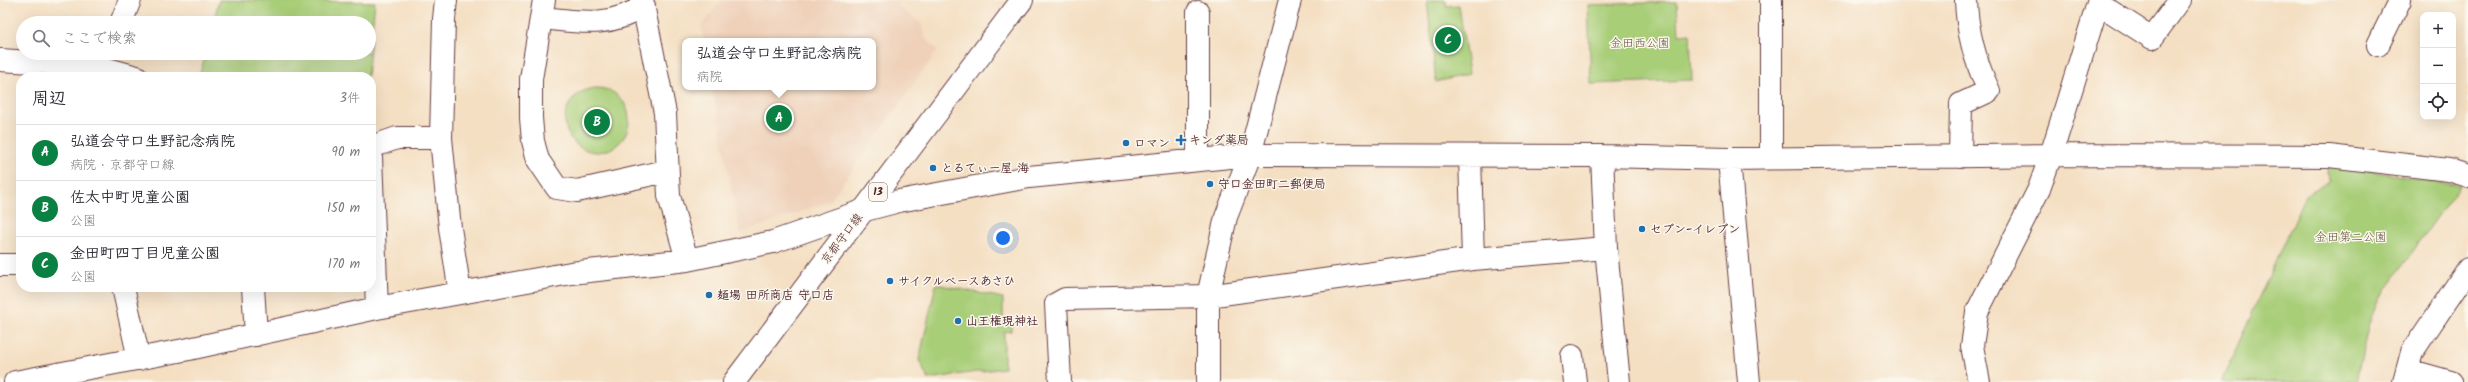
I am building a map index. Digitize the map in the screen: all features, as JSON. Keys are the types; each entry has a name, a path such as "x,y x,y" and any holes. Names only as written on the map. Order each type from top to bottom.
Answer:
{"street":[{"path":"124,16 130,0"},
{"path":"446,0 444,19 441,138 450,228 460,293"},
{"name":"京都守口線","path":"736,381 1022,0"},
{"path":"1208,382 1208,296 1226,217 1250,155 1290,0"},
{"path":"1770,158 1771,0"},
{"path":"1960,156 1961,104 1989,91 1973,55 1967,24 1966,0"},
{"path":"1979,382 1972,346 1977,312 2039,189 2099,2 2152,38 2180,0"},
{"path":"2378,46 2400,0"},
{"path":"666,171 577,191 557,188 538,160 533,141 531,79 543,9 592,22 610,21 628,16 643,3 665,113 666,171 669,196 687,260"},
{"path":"1198,12 1198,160"},
{"path":"0,60 106,66 123,72"},
{"path":"376,145 398,138 441,138"},
{"path":"15,382 139,359 377,308 570,273 687,260 773,242 865,210 899,201 1029,177 1250,155 1602,156 1729,159 2051,155 2329,156 2449,170 2468,176"},
{"path":"1470,156 1473,259"},
{"path":"1602,156 1606,248 1619,382"},
{"path":"1729,159 1749,382"},
{"path":"1060,382 1056,304 1065,299 1208,296 1473,259 1606,248"},
{"path":"0,265 16,265"},
{"path":"2451,382 2406,376 2412,352 2468,270"},
{"path":"376,283 377,308"},
{"path":"124,292 139,359"},
{"path":"254,292 256,335"},
{"path":"1572,356 1575,382"}],"shaded area":[{"path":"722,0 901,0 897,5 921,23 925,38 938,50 829,202 740,233 713,90 876,90 876,38 703,38 701,26"}],"green space":[{"path":"219,0 375,2 374,16 215,16"},
{"path":"1427,0 1446,0 1446,6 1459,5 1469,74 1436,82"},
{"name":"金田西公園","path":"1677,2 1679,34 1690,33 1692,80 1591,84 1588,5"},
{"path":"204,60 369,60 368,72 200,72"},
{"path":"597,88 615,94 623,102 629,120 623,138 615,146 597,152 579,146 571,138 565,120 571,102 579,94"},
{"name":"金田第二公園","path":"2331,165 2460,185 2379,299 2369,323 2356,382 2221,382 2306,194 2329,182 2328,170"},
{"path":"936,284 1003,298 1003,323 1011,325 1011,331 1004,332 1004,368 928,379 919,360"}],"place":[{"name":"金田町四丁目児童公園","path":"1448,40"},
{"name":"弘道会守口生野記念病院","path":"779,118"},
{"name":"佐太中町児童公園","path":"597,122"},
{"name":"キンダ薬局","path":"1181,140"},
{"name":"ロマン","path":"1126,143"},
{"name":"とるてぃー屋 海","path":"933,168"},
{"name":"守口金田町二郵便局","path":"1210,184"},
{"name":"セブン-イレブン","path":"1642,229"},
{"name":"サイクルベースあさひ","path":"890,281"},
{"name":"麺場 田所商店 守口店","path":"709,295"},
{"name":"山王権現神社","path":"958,321"}]}
